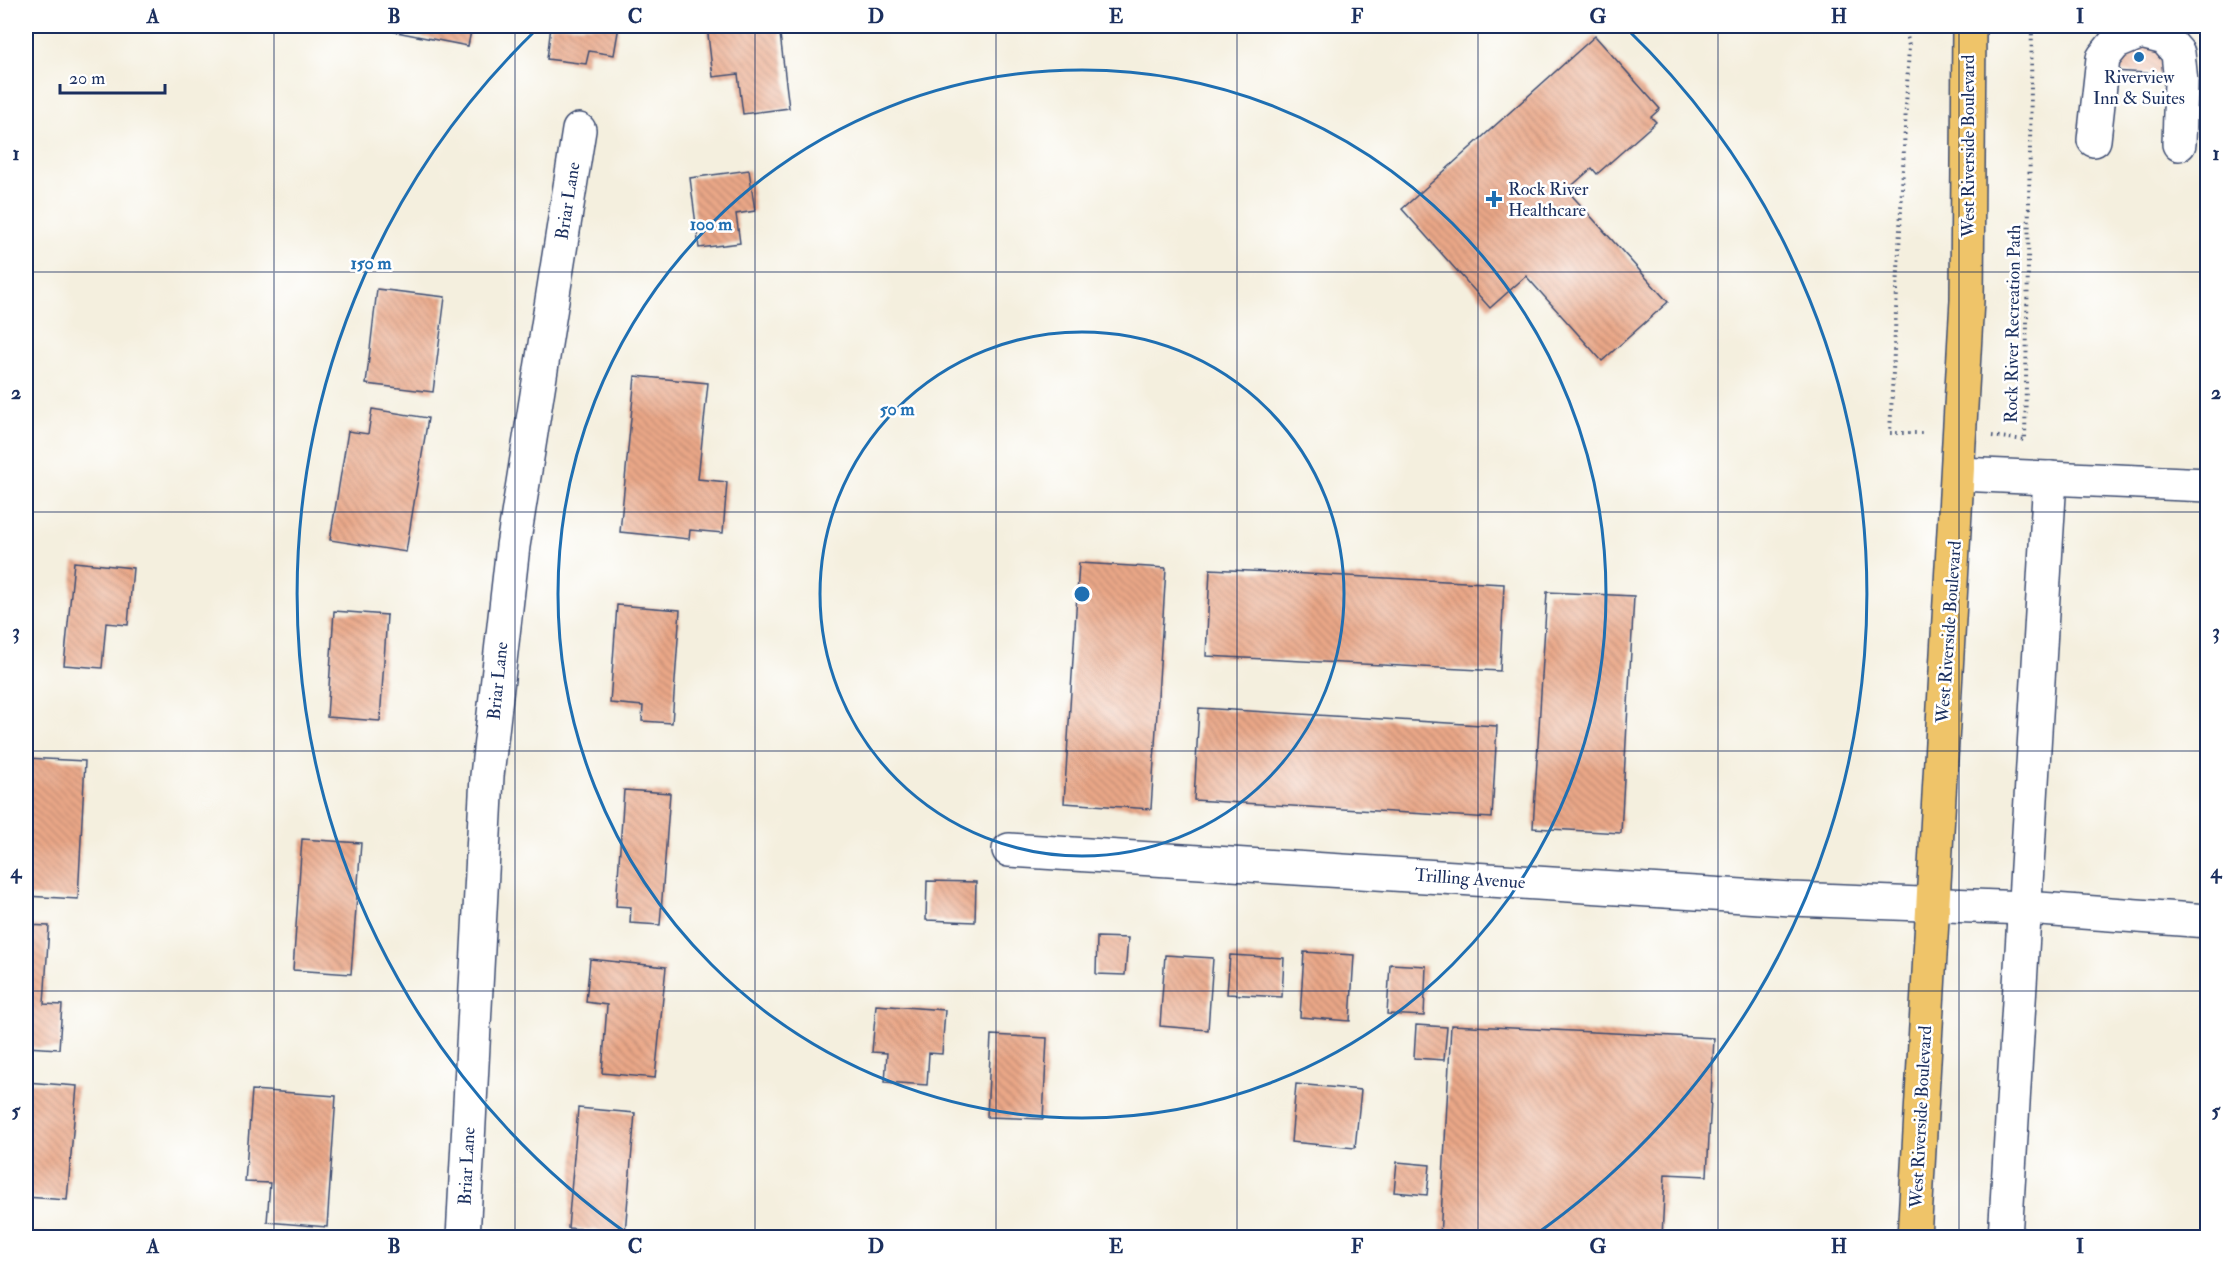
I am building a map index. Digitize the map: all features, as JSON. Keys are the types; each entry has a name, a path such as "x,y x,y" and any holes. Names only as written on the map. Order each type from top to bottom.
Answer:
{"main road":[{"name":"West Riverside Boulevard","path":"1914,1238 1959,474 1967,300 1969,26"}],"street":[{"path":"2094,141 2103,58 2115,43 2141,32 2165,38 2178,53 2181,82 2179,144"},
{"name":"Briar Lane","path":"463,1238 487,776 513,546 579,130"},
{"path":"1959,474 2208,485"},
{"path":"2005,1238 2050,478"},
{"name":"Trilling Avenue","path":"1009,850 1780,898 2025,908 2208,921"}],"path":[{"name":"Rock River Recreation Path","path":"1905,26 1909,46 1890,433 1960,433 2025,440 2032,26"}],"building":[{"path":"387,26 472,26 468,46 386,30"},
{"path":"551,26 619,26 614,55 589,51 586,64 547,59"},
{"path":"707,26 779,26 789,108 743,114 738,74 713,77"},
{"name":"Riverview Inn & Suites","path":"2116,26 2165,26 2163,74 2113,71"},
{"name":"Rock River Healthcare","path":"1595,36 1660,109 1651,117 1656,122 1597,174 1592,168 1567,190 1668,302 1602,361 1526,276 1490,308 1402,209"},
{"path":"749,170 755,211 736,214 740,243 699,248 690,178"},
{"path":"377,289 445,297 433,392 366,384"},
{"path":"635,376 708,383 698,479 727,482 723,533 690,530 689,539 620,532"},
{"path":"372,409 428,418 406,552 330,540 348,431 368,434"},
{"path":"74,562 133,568 128,625 106,623 102,668 64,665"},
{"path":"1079,563 1166,568 1151,809 1064,803"},
{"path":"1210,569 1504,584 1500,671 1206,656"},
{"path":"1547,592 1634,596 1621,833 1533,828"},
{"path":"617,605 680,610 672,723 642,721 643,706 610,703"},
{"path":"334,611 387,615 380,721 327,717"},
{"path":"1199,708 1497,726 1492,818 1194,800"},
{"path":"26,758 85,761 78,899 26,896"},
{"path":"624,790 670,793 660,925 630,923 631,907 616,906"},
{"path":"302,839 361,843 351,974 293,970"},
{"path":"927,881 976,882 975,922 926,920"},
{"path":"26,925 49,926 44,1004 62,1005 59,1049 26,1047"},
{"path":"1097,937 1128,938 1125,975 1096,974"},
{"path":"1304,952 1354,955 1350,1021 1300,1017"},
{"path":"1165,955 1213,958 1208,1030 1160,1026"},
{"path":"1230,955 1284,958 1282,997 1227,994"},
{"path":"590,959 666,967 655,1078 602,1073 607,1005 586,1002"},
{"path":"1390,964 1426,966 1424,1016 1387,1014"},
{"path":"876,1005 945,1010 942,1054 929,1053 927,1085 885,1082 887,1053 872,1052"},
{"path":"1416,1025 1447,1027 1444,1060 1414,1058"},
{"path":"1451,1025 1714,1038 1707,1176 1665,1174 1662,1238 1440,1238"},
{"path":"991,1035 1047,1038 1043,1119 987,1117"},
{"path":"26,1082 77,1086 67,1200 26,1197"},
{"path":"1296,1084 1361,1090 1355,1148 1291,1142"},
{"path":"252,1090 336,1096 327,1227 267,1222 270,1183 245,1182"},
{"path":"578,1108 635,1113 625,1233 568,1228"},
{"path":"1397,1162 1430,1165 1427,1195 1394,1192"},
{"path":"29,1232 96,1236 96,1238 29,1238"}],"place":[{"name":"Riverview Inn & Suites","path":"2139,57"},
{"name":"Rock River Healthcare","path":"1494,199"}]}
